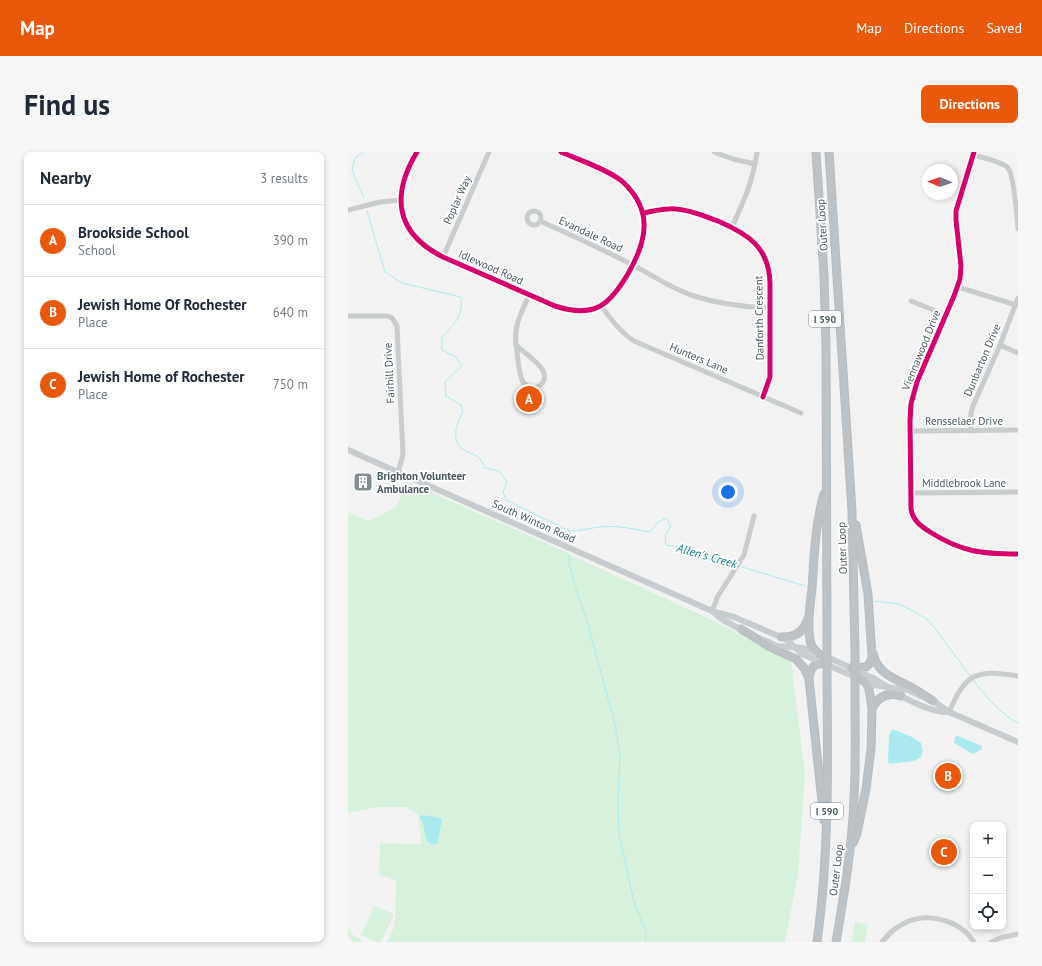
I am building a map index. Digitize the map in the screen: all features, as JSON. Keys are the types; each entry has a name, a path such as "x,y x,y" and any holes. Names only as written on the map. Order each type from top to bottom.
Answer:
{"highway":[{"name":"Outer Loop","path":"816,152 825,318 828,794 827,839 822,904 817,942"},
{"name":"Outer Loop","path":"829,152 852,511 855,652 854,800 844,900 836,942"},
{"path":"821,655 814,649 810,640 810,608 821,503 826,487"},
{"path":"851,668 864,668 869,665 872,657 870,610 867,584 856,524 852,511"},
{"path":"781,637 793,636 802,631 807,622 810,608"},
{"path":"741,630 796,660 804,668 809,679"},
{"path":"871,643 874,660 883,672 891,678 912,688 933,702"},
{"path":"826,664 818,664 813,666 810,671 809,679 822,809 827,839"},
{"path":"850,848 857,833 868,779 871,749 872,709 869,688 860,678"},
{"path":"872,709 877,700 883,696 893,694 901,696"}],"main road":[{"name":"South Winton Road","path":"348,450 712,611 734,617 781,637 802,654 877,686 904,689 933,702 949,712 1018,742"},
{"name":"South Winton Road","path":"712,611 719,618 741,630 775,645 807,649 877,680 901,696 934,710 949,712"}],"street":[{"name":"Idlewood Road","path":"417,152 405,175 401,200 403,214 413,234 422,244 431,251 443,257 555,306 572,311 587,310 601,305 615,294 633,265 642,246 645,225 643,213"},
{"name":"Poplar Way","path":"443,257 489,152"},
{"path":"561,152 618,178 631,191 643,213"},
{"path":"714,152 733,159 755,164"},
{"path":"732,227 748,191 757,152"},
{"path":"973,153 1008,167 1012,178 1018,229"},
{"name":"Viennawood Drive","path":"973,153 956,211 961,266 958,287 915,386 910,412 910,509 913,517 921,526 955,546 974,552 1018,554"},
{"path":"348,210 380,202 401,200"},
{"name":"Danforth Crescent","path":"643,213 666,209 683,210 702,214 732,227 749,237 756,244 766,260 770,276 770,377 763,396"},
{"name":"Evandale Road","path":"540,221 601,249 668,285 693,296 724,304 770,308"},
{"path":"958,287 1016,305"},
{"path":"516,345 541,368 544,375 544,382 540,386 536,388 529,387 524,384 521,378 516,345 517,324 529,295"},
{"name":"Dunbarton Drive","path":"971,431 971,413 973,406 1000,345 1018,298"},
{"path":"911,301 946,315"},
{"name":"Hunters Lane","path":"601,305 616,325 634,341 801,413"},
{"name":"Fairhill Drive","path":"348,316 385,316 392,318 397,326 403,455 398,472"},
{"path":"1000,345 1018,353"},
{"name":"Rensselaer Drive","path":"910,431 1018,430"},
{"name":"Middlebrook Lane","path":"910,493 1018,492"},
{"path":"712,611 718,596 744,555 754,516"},
{"path":"949,712 959,691 973,677 992,673 1018,676"},
{"path":"882,942 890,932 899,925 909,921 925,919 940,920 954,924 963,929 974,942"},
{"path":"991,942 1000,938 1018,934"}],"green space":[{"path":"407,482 566,552 699,614 758,645 791,660 805,775 798,874 785,942 387,942 395,925 396,880 379,875 380,843 421,844 419,815 406,807 378,807 348,813 348,512 369,521 396,507"},
{"path":"374,906 394,914 381,942 376,942 361,935"},
{"path":"855,922 868,925 865,942 851,942"},
{"path":"348,928 354,936 364,942 348,942"}],"water":[{"path":"892,730 912,737 921,743 923,750 921,757 914,761 889,764 889,735"},
{"path":"958,736 982,746 982,749 973,754 954,743 955,737"},
{"path":"421,815 442,819 437,843 431,844 427,841 422,820 419,817"}],"waterway":[{"name":"Allen's Creek","path":"364,152 355,158 352,170 364,198"},
{"name":"Allen's Creek","path":"367,211 385,272 402,283 461,297 461,310 459,315 442,337 442,350 456,357 462,366 445,382 446,396 461,405 463,412 456,430 456,440 458,444 461,448 479,458 485,468 499,471 507,482 503,492 506,500 569,531 613,527 650,532 657,523 666,518 671,526 665,536 666,545 685,548 736,565"},
{"path":"569,531 569,539"},
{"path":"569,554 569,562 576,590 585,614 615,724 620,754 618,802 619,834 635,906 646,931 646,942"},
{"name":"Allen's Creek","path":"739,566 805,586"},
{"name":"Allen's Creek","path":"875,601 899,604 929,621 971,677"},
{"name":"Allen's Creek","path":"973,680 1000,710 1018,723"}],"cycle path":[{"path":"417,152 403,183 401,198 402,212 407,225 415,237 443,257 555,306 569,310 591,310 608,301 629,272 640,249 643,237 643,215 640,204 624,183 619,179 603,170 561,152"},
{"path":"974,152 956,211 961,266 960,279 917,382 911,404 911,509 914,517 921,525 941,539 952,544 962,548 982,552 1018,554"},
{"path":"643,213 672,209 697,214 718,221 739,231 755,243 761,251 766,260 770,283 770,377 763,397"}],"place":[{"name":"Brookside School","path":"529,399"},
{"name":"Brighton Volunteer Ambulance","path":"363,482"},
{"name":"Jewish Home Of Rochester","path":"948,776"},
{"name":"Jewish Home of Rochester","path":"944,852"}]}
